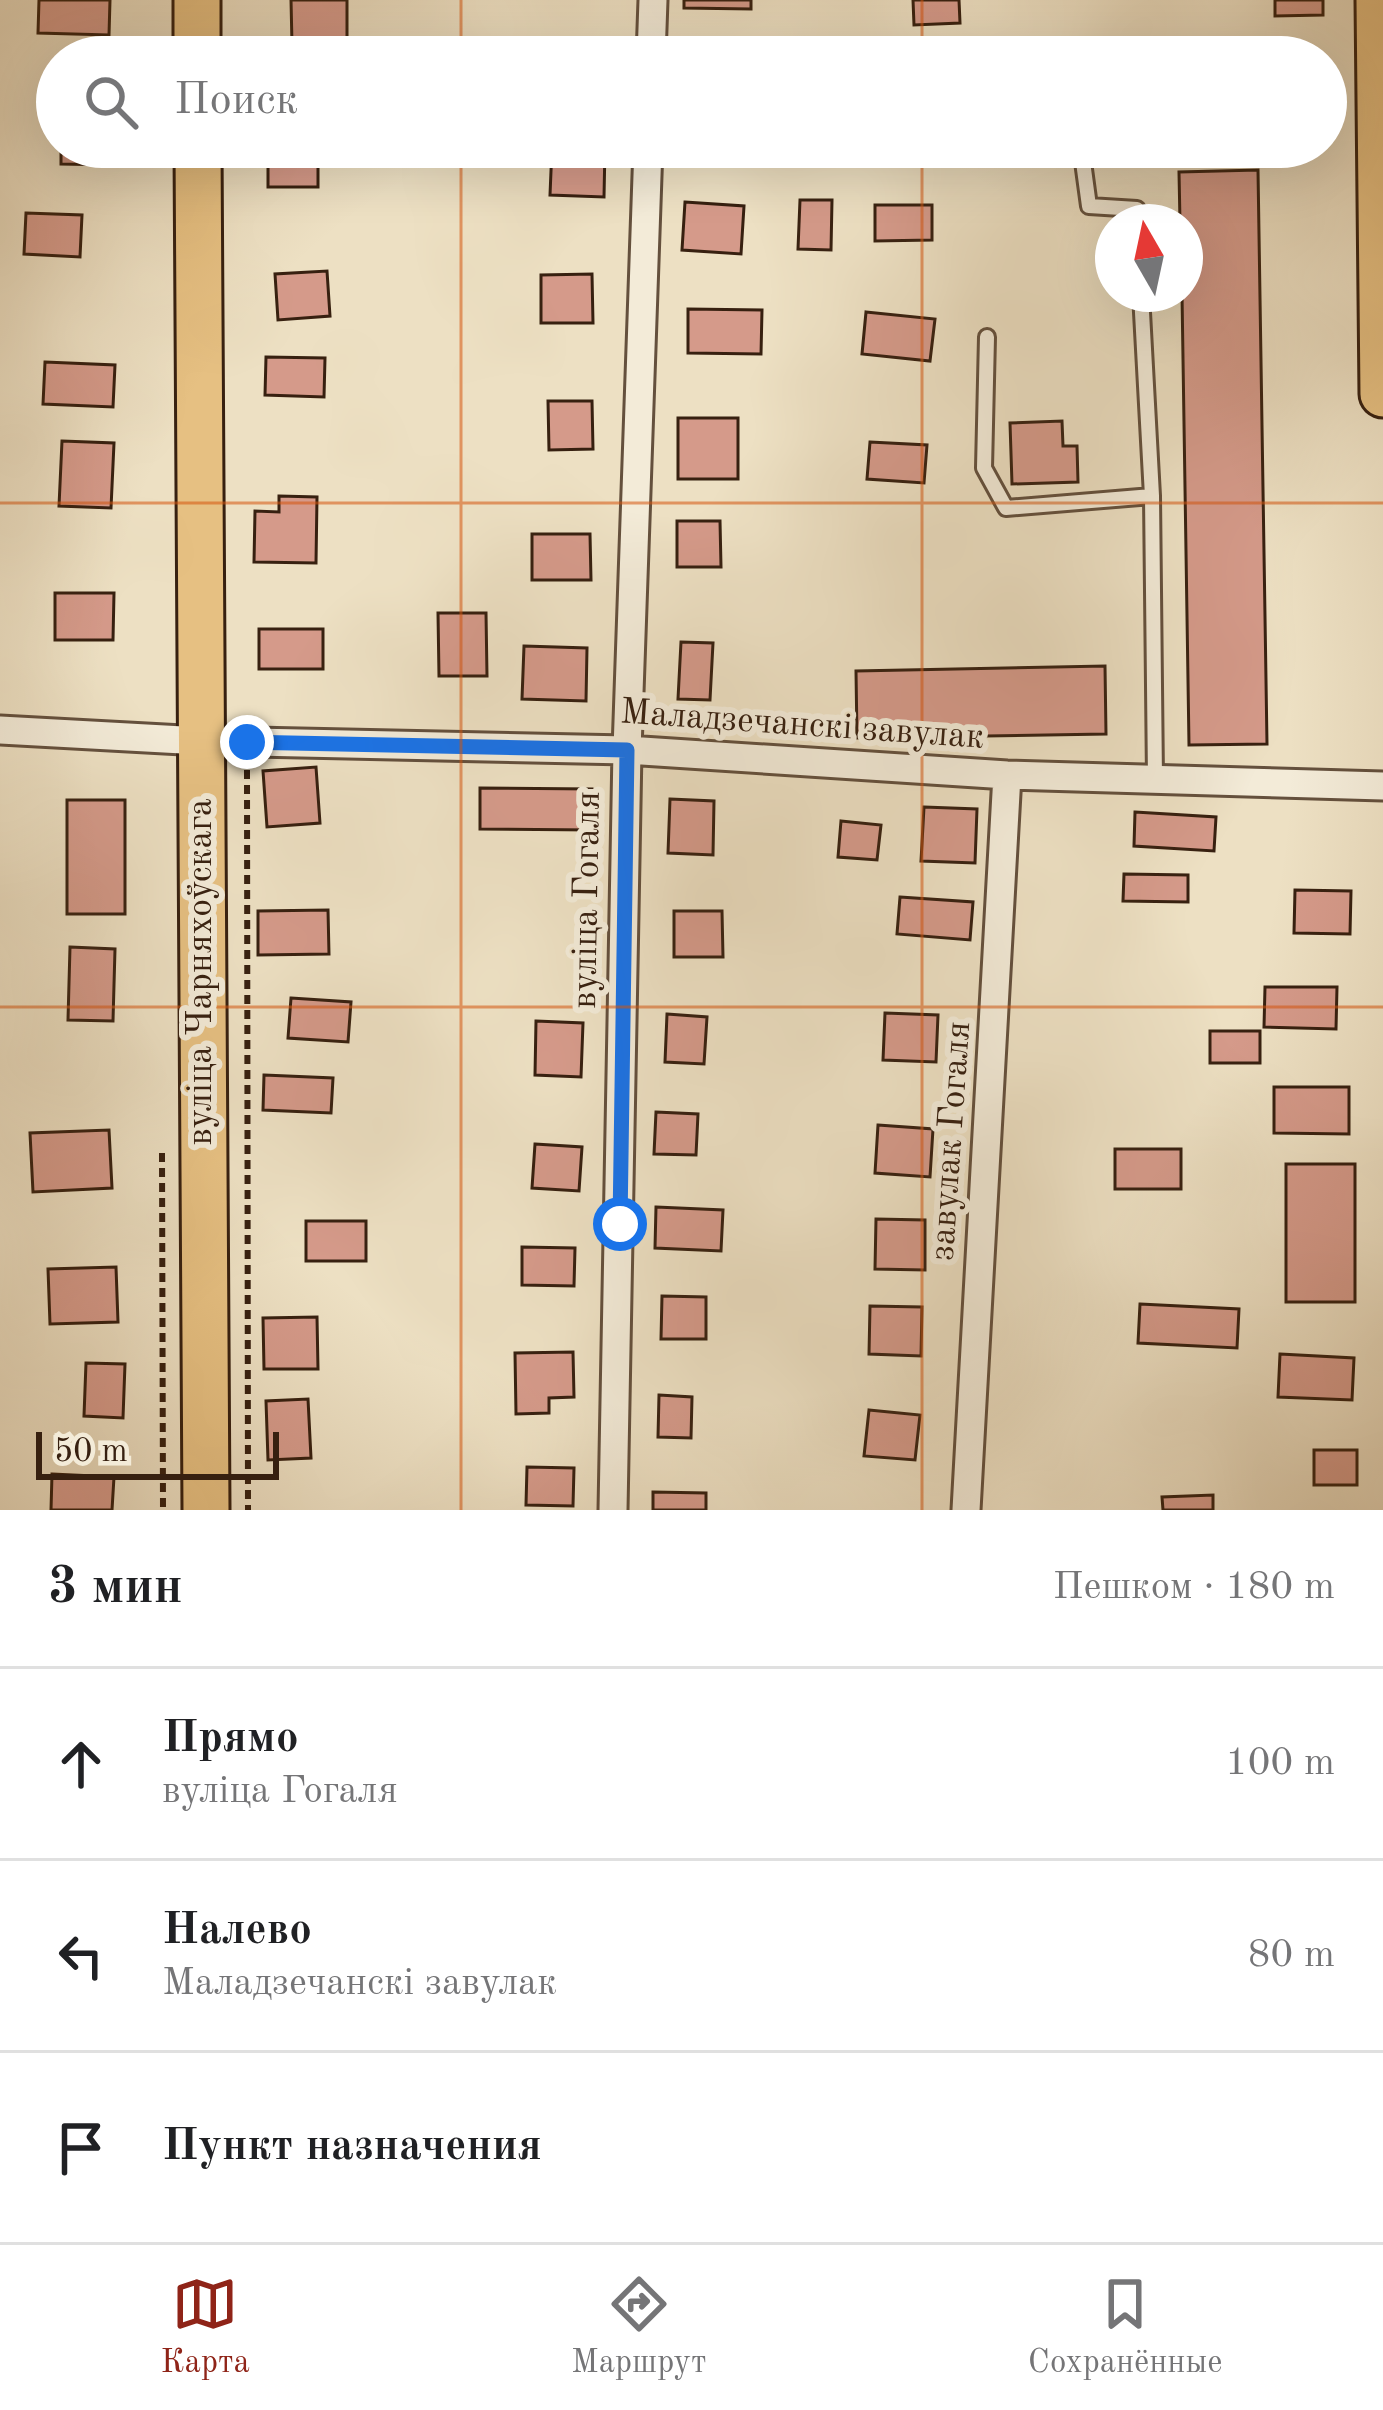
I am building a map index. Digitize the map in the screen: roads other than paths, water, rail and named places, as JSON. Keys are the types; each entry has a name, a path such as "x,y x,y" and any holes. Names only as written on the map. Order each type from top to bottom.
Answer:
{"main road":[{"path":"197,0 197,36"},
{"path":"1379,0 1383,394"},
{"name":"вуліца Чарняхоўскага","path":"198,168 206,1510"}],"street":[{"path":"652,36 653,0"},
{"name":"вуліца Гогаля","path":"613,1510 627,750 647,168"},
{"name":"Маладзечанскі завулак","path":"0,730 201,741 627,750 1007,776 1383,786"},
{"name":"завулак Гогаля","path":"966,1510 1007,776"}],"lane":[{"path":"1084,168 1089,206 1095,206"},
{"path":"1142,312 1152,496 1156,780"},
{"path":"987,337 984,468 1006,508 1152,496"}]}
